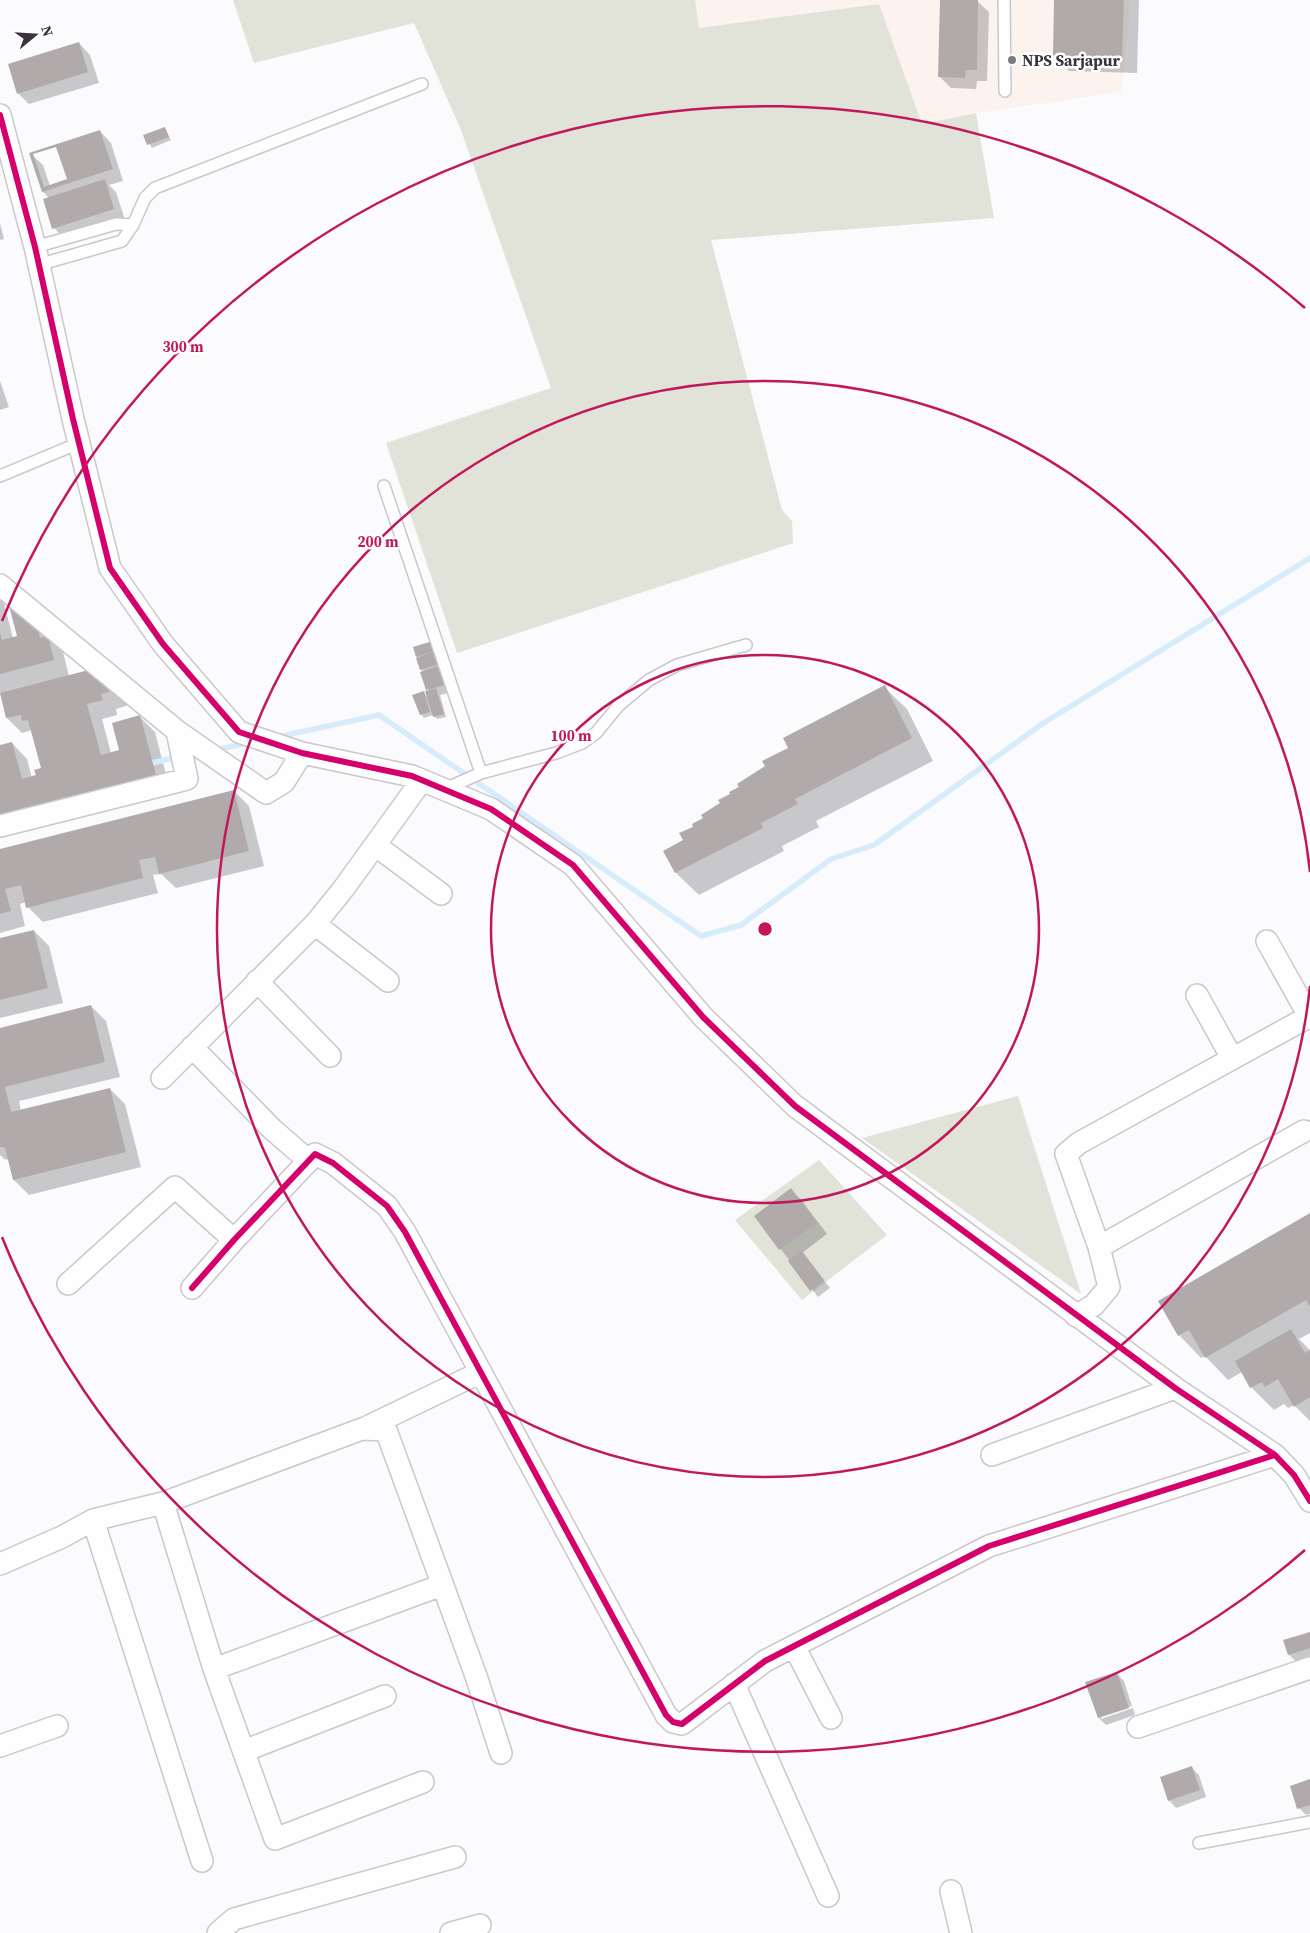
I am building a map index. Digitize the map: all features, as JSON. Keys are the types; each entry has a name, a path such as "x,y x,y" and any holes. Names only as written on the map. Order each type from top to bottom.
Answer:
{"street":[{"path":"0,115 36,256 110,568 163,644 239,732 302,753 412,776 492,810 573,865 703,1017 794,1106 1175,1388 1275,1455 1294,1475 1310,1501"},
{"path":"0,585 177,731 266,793 284,782 302,753"},
{"path":"0,826 186,779 177,731"},
{"path":"162,1078 314,924 344,888 422,780"},
{"path":"375,845 441,894"},
{"path":"314,924 388,980"},
{"path":"1076,1316 1094,1305 1108,1287 1099,1246 1066,1154 1079,1143 1309,1016 1267,940"},
{"path":"257,981 330,1056"},
{"path":"1197,995 1232,1058"},
{"path":"192,1047 272,1129 309,1161"},
{"path":"1099,1246 1304,1131"},
{"path":"192,1288 234,1240 315,1154 333,1163 387,1206 405,1232 666,1715 673,1722 682,1724 765,1661 989,1546 1275,1455"},
{"path":"68,1284 175,1187 234,1240"},
{"path":"0,1564 93,1520 163,1503 362,1429 481,1372"},
{"path":"992,1455 1175,1388"},
{"path":"362,1429 386,1430 476,1676 501,1753"},
{"path":"163,1503 214,1669 275,1839 423,1782"},
{"path":"93,1520 202,1861"},
{"path":"214,1669 442,1585"},
{"path":"794,1646 831,1718"},
{"path":"1138,1727 1310,1668"},
{"path":"734,1684 828,1896"},
{"path":"244,1751 384,1696"},
{"path":"0,1746 58,1726"},
{"path":"218,1933 234,1919 455,1857"},
{"path":"951,1891 961,1933"},
{"path":"451,1933 480,1925"}],"lane":[{"path":"1004,0 1005,91"},
{"path":"36,256 122,242 133,225 145,198 155,188 422,84"},
{"path":"36,256 116,224 133,225"},
{"path":"0,476 79,443"},
{"path":"384,486 481,773"},
{"path":"444,790 481,773 554,753 582,743 596,733 619,705 648,680 677,665 746,645"},
{"path":"1199,1843 1310,1822"}],"shaded area":[{"path":"233,0 695,0 699,28 879,4 922,124 976,113 994,218 711,240 782,510 792,521 793,543 457,653 386,443 551,388 461,130 414,23 254,63"},
{"name":"NPS Sarjapur","path":"695,0 1131,0 1121,92 976,113 922,124 879,5 699,28"},
{"path":"1018,1096 1081,1294 862,1138"},
{"path":"819,1160 887,1235 802,1300 735,1220"}],"building":[{"path":"940,0 978,0 977,70 966,70 965,78 938,77"},
{"path":"1054,0 1124,0 1122,59 1053,56"},
{"path":"79,42 88,72 17,94 8,64"},
{"path":"165,127 169,137 147,145 143,135"},
{"path":"100,130 113,169 42,192 29,153","holes":["56,147 67,179 44,187 33,154"]},
{"path":"105,179 114,209 52,229 43,199"},
{"path":"8,602 38,630 40,638 48,636 54,660 0,674 0,633 2,640 17,636"},
{"path":"436,640 439,650 416,657 413,647"},
{"path":"436,651 440,664 420,670 416,658"},
{"path":"108,665 115,690 101,694 103,700 87,704 101,755 119,750 112,723 140,715 156,775 0,815 0,745 12,742 22,779 36,775 34,770 41,768 28,720 22,721 21,715 6,718 0,693"},
{"path":"440,665 449,684 426,690 420,672"},
{"path":"885,685 912,738 795,799 798,804 761,823 763,828 675,873 663,851 683,840 679,833 693,827 692,824 703,818 701,815 720,803 718,800 730,794 729,792 739,787 737,784 765,766 762,761 788,748 783,738"},
{"path":"436,688 444,714 433,717 425,691"},
{"path":"424,691 430,712 420,715 412,695"},
{"path":"234,790 249,851 159,874 155,857 139,860 143,878 26,908 21,885 5,889 11,911 0,914 0,849"},
{"path":"34,930 48,988 0,1000 0,938"},
{"path":"91,1005 105,1062 5,1087 11,1112 110,1088 126,1152 13,1180 5,1148 0,1147 0,1028"},
{"path":"791,1188 817,1223 779,1250 754,1216"},
{"path":"1310,1213 1310,1307 1306,1300 1205,1358 1189,1330 1178,1336 1158,1301"},
{"path":"802,1251 824,1280 810,1291 788,1261"},
{"path":"1291,1329 1305,1353 1310,1350 1310,1397 1294,1407 1278,1379 1265,1387 1262,1382 1250,1388 1235,1361"},
{"path":"1310,1632 1310,1648 1288,1655 1283,1640"},
{"path":"1117,1672 1129,1708 1098,1718 1085,1682"},
{"path":"1192,1766 1200,1790 1168,1801 1160,1777"},
{"path":"1310,1779 1310,1805 1297,1809 1290,1786"}],"waterway":[{"path":"277,737 379,715 701,936 741,925 831,859 874,845 1042,724 1310,558"},
{"path":"215,750 248,743"},
{"path":"147,764 179,757"}],"cycle path":[{"path":"0,115 35,247 73,419 110,568 163,644 239,732 302,753 412,776 491,809 573,865 703,1017 795,1106 1175,1388 1275,1455 1294,1475 1310,1501"},
{"path":"192,1288 234,1240 315,1154 333,1163 387,1206 405,1232 666,1715 673,1722 682,1724 765,1661 989,1546 1275,1455"}],"place":[{"name":"NPS Sarjapur","path":"1012,60"}]}
